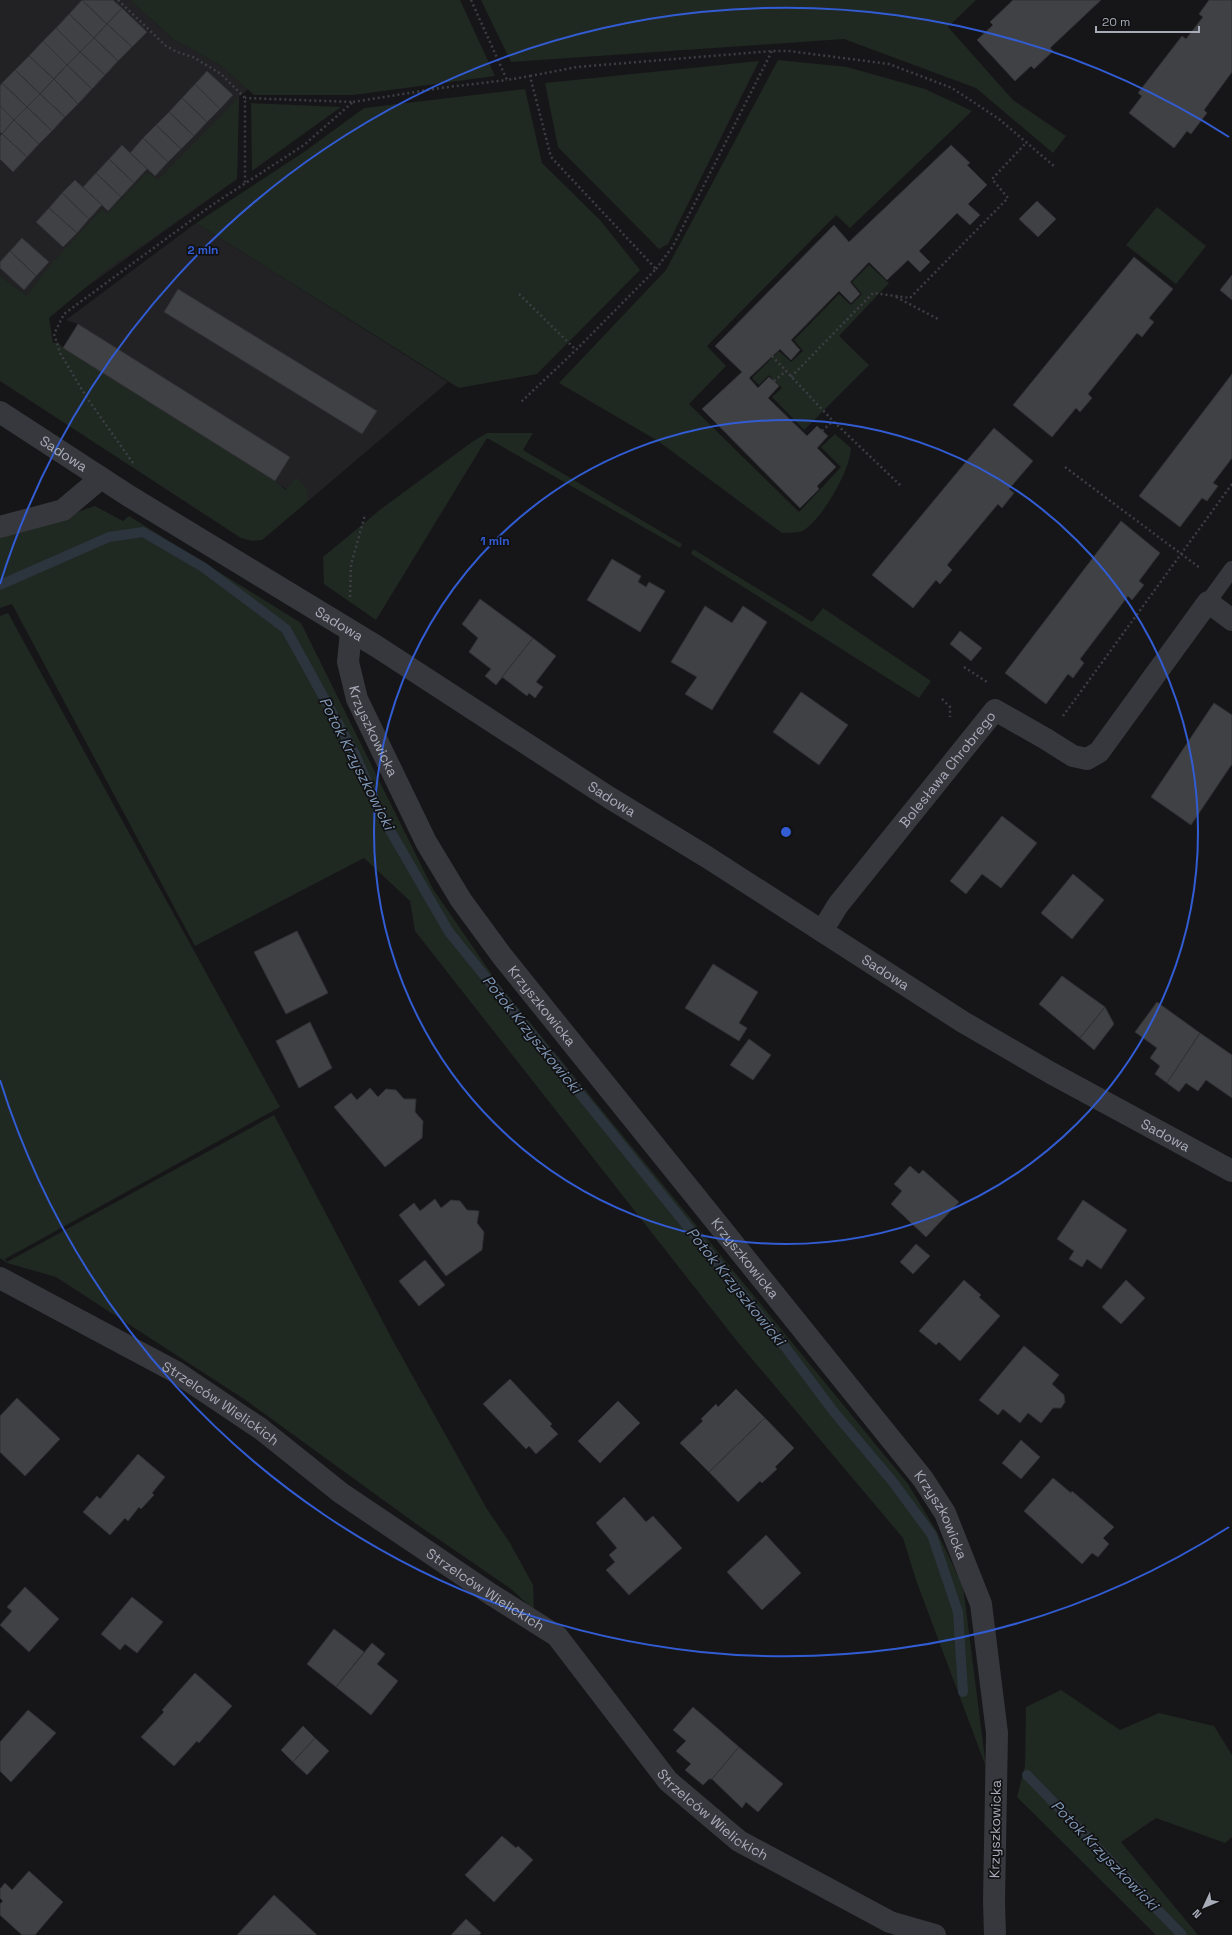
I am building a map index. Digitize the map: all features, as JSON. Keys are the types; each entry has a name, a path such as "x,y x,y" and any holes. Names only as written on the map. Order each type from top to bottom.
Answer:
{"street":[{"name":"Sadowa","path":"0,412 101,478 351,631 610,798 707,857 963,1022 1051,1073 1232,1170"},
{"path":"0,527 63,510 101,478"},
{"path":"1208,602 1232,620"},
{"name":"Bolesława Chrobrego","path":"822,931 838,905 995,710 1073,756 1087,759 1099,752 1208,602"},
{"name":"Krzyszkowicka","path":"351,631 348,662 357,699 426,842 461,900 502,956 924,1479 945,1513 981,1604 997,1733 994,1902 995,1935"},
{"name":"Strzelców Wielickich","path":"0,1278 176,1372 261,1429 341,1493 492,1595 557,1636 668,1781 739,1841 890,1922 935,1935"}],"lane":[{"name":"Bolesława Chrobrego","path":"1208,602 1232,569"}],"path":[{"path":"118,0 166,46 177,52 193,57 220,74 245,98 353,102 440,88 507,80 584,67 772,51 789,51 889,64 952,88 999,119 1054,166"},
{"path":"471,0 507,80"},
{"path":"521,402 576,350 656,268 673,246 772,51"},
{"path":"530,76 551,157 656,268"},
{"path":"245,98 245,185"},
{"path":"135,466 71,372 60,353 54,334 64,314 212,205 245,185 304,145 353,102"},
{"path":"791,377 873,293 910,298 1008,198 992,179 1026,143"},
{"path":"519,294 576,350"},
{"path":"895,296 938,319"},
{"path":"772,356 833,421 900,485"},
{"path":"774,381 786,371"},
{"path":"822,431 833,421"},
{"path":"1065,467 1193,564"},
{"path":"1059,721 1232,484"},
{"path":"350,602 351,565 365,515"},
{"path":"942,700 950,707 950,719"}],"shaded area":[{"path":"0,0 130,0 173,39 220,65 248,89 239,97 237,179 78,293 27,296 0,276"},
{"path":"130,0 460,0 495,76 353,95 254,95 220,65 173,39"},
{"path":"481,0 976,0 948,27 1013,100 1066,136 1053,153 976,88 844,39 511,62"},
{"path":"778,60 847,67 925,89 972,111 850,228 836,215 707,346 726,366 689,404 799,512 841,467 821,447 835,434 851,448 846,469 834,494 819,516 802,531 782,533 658,441 559,383 666,270"},
{"path":"759,61 668,244 659,249 558,147 545,83"},
{"path":"525,89 542,163 600,220 640,270 537,374 459,388 196,223 304,152 364,108"},
{"path":"239,97 237,179 105,271 49,318 53,343 58,342 63,348 275,481 286,490 296,477 308,490 307,502 262,540 252,541 241,538 0,381 0,276 27,296 50,265 102,209 107,214 147,172 158,180"},
{"path":"251,103 341,107 252,171"},
{"path":"1157,207 1206,246 1176,284 1126,245"},
{"path":"196,223 448,382 307,502 63,348 78,324 66,320"},
{"path":"869,265 889,283 839,336 869,365 804,430 772,397 782,388 769,375 759,385 752,378 779,351 791,362 803,351 794,340 839,294 851,305 862,294 852,282"},
{"path":"487,433 533,433 523,450 682,544 680,548 487,438 376,620 324,584 323,557 381,509 472,442"},
{"path":"95,506 123,521 129,516 301,623 433,889 497,982 908,1484 937,1532 963,1586 986,1767 916,1580 903,1538 736,1340 415,931 410,901 364,858 195,946 12,604 0,608 0,533 47,522"},
{"path":"693,549 812,622 823,608 931,681 919,698 691,554"},
{"path":"8,613 280,1107 5,1259 7,1262 274,1115 392,1339 487,1509 510,1543 533,1585 534,1610 511,1589 415,1523 244,1399 56,1277 7,1263 0,1258 0,616"},
{"path":"1061,1690 1120,1730 1159,1713 1214,1726 1232,1755 1232,1837 1225,1843 1156,1818 1121,1842 1198,1935 1156,1935 1017,1797 1025,1766 1026,1707"}],"building":[{"path":"82,0 107,24 94,38 69,14"},
{"path":"82,0 113,0 122,8 107,24"},
{"path":"1013,0 1101,0 1050,48 1053,51 1034,69 1031,66 1015,81 977,40 993,25 990,22"},
{"path":"1209,0 1232,0 1232,72 1204,110 1207,113 1191,134 1187,131 1174,148 1129,113 1142,96 1138,93 1182,36 1186,39 1203,17 1199,14"},
{"path":"122,8 147,32 132,47 107,24"},
{"path":"69,14 94,38 80,52 56,28"},
{"path":"107,24 132,47 118,61 94,38"},
{"path":"56,28 80,52 67,65 43,41"},
{"path":"94,38 118,61 105,75 80,52"},
{"path":"43,41 67,65 54,79 29,56"},
{"path":"80,52 105,75 92,89 67,65"},
{"path":"29,56 54,79 40,94 15,70"},
{"path":"67,65 92,89 78,104 54,79"},
{"path":"15,70 40,94 27,107 2,83"},
{"path":"207,71 233,95 220,109 195,84"},
{"path":"54,79 78,104 65,117 40,94"},
{"path":"2,83 27,107 14,120 0,106 0,86"},
{"path":"195,84 220,109 207,122 182,98"},
{"path":"40,94 65,117 52,131 27,107"},
{"path":"182,98 207,122 194,136 169,112"},
{"path":"0,106 14,120 2,134 0,132"},
{"path":"27,107 52,131 39,144 14,120"},
{"path":"169,112 194,136 181,149 156,125"},
{"path":"14,120 39,144 27,157 2,134"},
{"path":"156,125 181,149 168,162 143,138"},
{"path":"2,134 27,157 13,172 0,159 0,136"},
{"path":"143,138 168,162 155,176 130,153"},
{"path":"122,145 147,169 134,183 109,159"},
{"path":"951,145 970,163 967,165 987,185 968,204 980,215 970,225 957,213 919,251 930,262 920,272 908,260 887,280 869,262 850,282 860,294 851,303 839,291 791,340 800,350 791,360 780,349 749,378 758,388 769,377 779,386 768,398 807,436 817,426 828,436 817,448 836,467 817,486 819,489 800,508 702,409 742,372 715,346 834,225 849,242"},
{"path":"109,159 134,183 121,197 96,173"},
{"path":"96,173 121,197 108,211 83,187"},
{"path":"75,180 102,205 89,219 62,193"},
{"path":"62,193 89,219 77,233 49,208"},
{"path":"1037,201 1056,219 1038,237 1019,219"},
{"path":"49,208 77,233 63,247 36,222"},
{"path":"22,238 49,262 36,276 10,251"},
{"path":"10,251 36,276 24,290 0,268 0,262"},
{"path":"1134,257 1173,289 1149,318 1154,322 1142,337 1137,333 1088,394 1092,398 1080,412 1076,408 1052,437 1013,405"},
{"path":"1232,275 1232,300 1220,290"},
{"path":"178,289 377,411 362,434 164,312"},
{"path":"78,324 290,457 275,481 63,348"},
{"path":"1232,374 1232,458 1213,483 1218,486 1207,501 1202,498 1180,527 1139,496"},
{"path":"994,428 1033,461 1009,489 1014,493 1002,508 998,504 947,565 952,570 940,584 936,580 913,608 872,575"},
{"path":"1121,521 1160,553 1139,581 1144,585 1132,600 1128,596 1080,659 1084,663 1073,678 1068,674 1046,704 1005,673"},
{"path":"612,559 641,576 638,582 646,587 649,582 665,591 640,632 587,600"},
{"path":"480,599 533,638 496,685 485,676 491,669 469,652 478,638 462,624"},
{"path":"705,606 732,623 743,606 767,622 712,710 685,694 697,677 671,662"},
{"path":"960,631 982,648 971,661 950,644"},
{"path":"533,638 556,656 536,682 543,687 535,698 529,693 527,696 502,677"},
{"path":"801,692 848,725 819,765 773,732"},
{"path":"1214,703 1232,715 1232,764 1191,825 1151,797"},
{"path":"1002,816 1037,843 1001,888 982,874 966,894 950,881"},
{"path":"1073,874 1104,900 1072,939 1041,913"},
{"path":"297,931 328,993 286,1014 254,952"},
{"path":"713,964 758,992 739,1023 747,1028 739,1041 685,1008"},
{"path":"1062,976 1105,1007 1080,1038 1039,1004"},
{"path":"1157,1002 1200,1033 1167,1083 1155,1074 1160,1066 1150,1058 1157,1048 1135,1032"},
{"path":"1105,1007 1114,1024 1094,1050 1080,1038"},
{"path":"310,1022 332,1068 299,1088 276,1041"},
{"path":"1200,1033 1232,1055 1232,1098 1206,1080 1198,1091 1186,1083 1179,1092 1167,1083"},
{"path":"749,1039 771,1055 753,1080 730,1065"},
{"path":"370,1088 378,1097 386,1089 396,1090 404,1099 416,1099 415,1112 423,1121 422,1138 385,1167 334,1107 351,1093 357,1100"},
{"path":"910,1166 919,1174 923,1170 959,1202 926,1237 891,1204 902,1191 894,1184"},
{"path":"435,1199 441,1208 451,1200 460,1201 467,1210 479,1211 477,1223 484,1232 482,1250 446,1276 399,1215 414,1203 420,1211"},
{"path":"1083,1200 1127,1230 1101,1269 1087,1259 1082,1267 1069,1259 1074,1251 1057,1239"},
{"path":"916,1244 930,1256 913,1274 900,1262"},
{"path":"425,1260 445,1285 419,1306 399,1281"},
{"path":"964,1280 981,1295 979,1297 1000,1316 960,1361 939,1342 936,1345 919,1331"},
{"path":"1126,1280 1145,1298 1121,1324 1102,1307"},
{"path":"1024,1346 1059,1375 1052,1384 1064,1395 1065,1402 1061,1408 1053,1408 1041,1423 1028,1413 1020,1423 1003,1409 998,1415 979,1400"},
{"path":"510,1379 552,1424 550,1426 558,1434 536,1454 529,1446 526,1449 483,1404"},
{"path":"736,1389 765,1418 709,1472 680,1443 703,1421 701,1419 716,1404 718,1407"},
{"path":"17,1398 60,1439 25,1476 0,1452 0,1416"},
{"path":"618,1401 640,1423 600,1463 578,1441"},
{"path":"765,1418 794,1448 775,1467 777,1469 762,1483 760,1481 738,1502 709,1472"},
{"path":"1021,1440 1040,1457 1021,1479 1002,1463"},
{"path":"138,1454 165,1477 152,1493 154,1495 141,1509 139,1507 128,1521 125,1518 110,1535 83,1512 97,1496 100,1499"},
{"path":"1053,1478 1071,1493 1072,1491 1114,1527 1103,1538 1109,1544 1098,1557 1092,1553 1082,1564 1024,1511"},
{"path":"624,1497 646,1522 653,1516 682,1548 629,1595 606,1570 615,1562 609,1555 617,1548 596,1523"},
{"path":"766,1535 801,1573 762,1610 727,1572"},
{"path":"25,1587 59,1619 29,1652 0,1625 12,1611 7,1607"},
{"path":"132,1597 163,1622 137,1653 125,1644 120,1650 101,1634"},
{"path":"334,1629 364,1652 336,1687 307,1664"},
{"path":"372,1643 385,1654 377,1664 398,1681 371,1715 336,1687"},
{"path":"195,1673 232,1706 199,1743 197,1741 174,1766 141,1737 164,1712 162,1710"},
{"path":"693,1707 739,1747 712,1779 709,1779 703,1785 685,1770 691,1764 676,1751 686,1741 673,1730"},
{"path":"28,1710 56,1733 11,1782 0,1771 0,1742"},
{"path":"303,1726 315,1738 293,1762 281,1750"},
{"path":"315,1738 329,1751 307,1775 293,1762"},
{"path":"739,1747 783,1784 758,1812 746,1802 742,1808 712,1779"},
{"path":"502,1836 516,1848 518,1846 533,1860 494,1902 465,1875"},
{"path":"29,1871 63,1902 35,1935 22,1935 0,1915 0,1904 3,1901 0,1898 0,1889 5,1883 12,1890"},
{"path":"274,1895 317,1935 237,1935"},
{"path":"466,1919 481,1933 479,1935 451,1935"}],"waterway":[{"name":"Potok Krzyszkowicki","path":"0,585 109,537 143,532 203,567 286,629 355,754 380,813 449,932 786,1348 834,1412 893,1482 932,1535 958,1612 963,1692"},
{"name":"Potok Krzyszkowicki","path":"1027,1775 1182,1935"}]}
